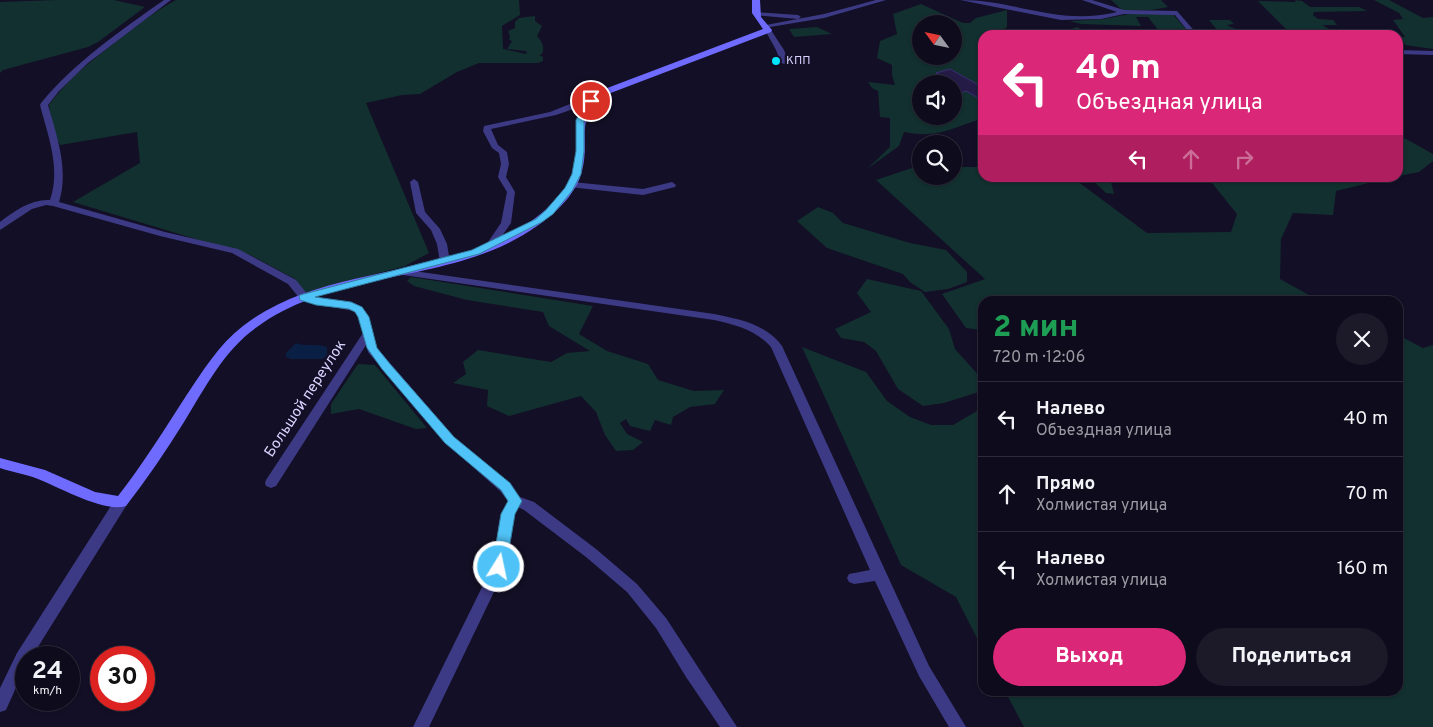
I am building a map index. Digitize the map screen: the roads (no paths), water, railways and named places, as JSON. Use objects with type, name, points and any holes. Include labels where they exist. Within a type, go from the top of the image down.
[{"type":"street","points":[[54,202],[57,195],[58,157],[44,105],[74,71],[168,0]]},
{"type":"street","points":[[756,0],[755,14],[780,50],[784,63]]},
{"type":"street","points":[[491,245],[506,223],[511,192],[502,177],[503,152],[495,146],[487,128],[519,119],[540,117],[583,103],[766,28],[812,19],[883,0]]},
{"type":"street","points":[[963,0],[1064,20],[1089,20],[1124,12]]},
{"type":"street","points":[[1085,0],[1124,12],[1177,13],[1191,30]]},
{"type":"street","points":[[755,14],[812,19]]},
{"type":"street","points":[[1403,52],[1433,53]]},
{"type":"street","points":[[0,706],[22,658],[121,502],[143,476],[194,393],[228,346],[264,316],[284,305],[304,297],[445,262],[491,245],[539,220],[550,212],[572,185],[577,174],[580,151],[580,120],[587,106],[598,96]]},
{"type":"street","points":[[414,182],[422,213],[435,229],[442,244],[445,262]]},
{"type":"street","points":[[572,185],[643,192],[672,185]]},
{"type":"street","points":[[0,227],[27,207],[54,202],[163,234],[235,251],[292,282],[304,297],[358,309],[364,317],[372,348],[450,440],[505,487],[515,501],[529,506],[591,553],[632,588],[661,623],[691,672],[729,727]]},
{"type":"street","points":[[400,272],[714,317],[738,322],[760,330],[770,337],[776,346],[924,671],[958,727]]},
{"type":"street","name":"Большой переулок","points":[[271,483],[368,333]]},
{"type":"street","points":[[0,463],[40,474],[93,497],[121,502]]},
{"type":"street","points":[[421,727],[499,567],[508,514],[515,501]]},
{"type":"street","points":[[854,578],[879,574]]},
{"type":"water","points":[[296,343],[327,347],[327,357],[322,359],[291,359],[286,357],[286,353]]},
{"type":"place","name":"КПП","points":[[776,61]]}]
